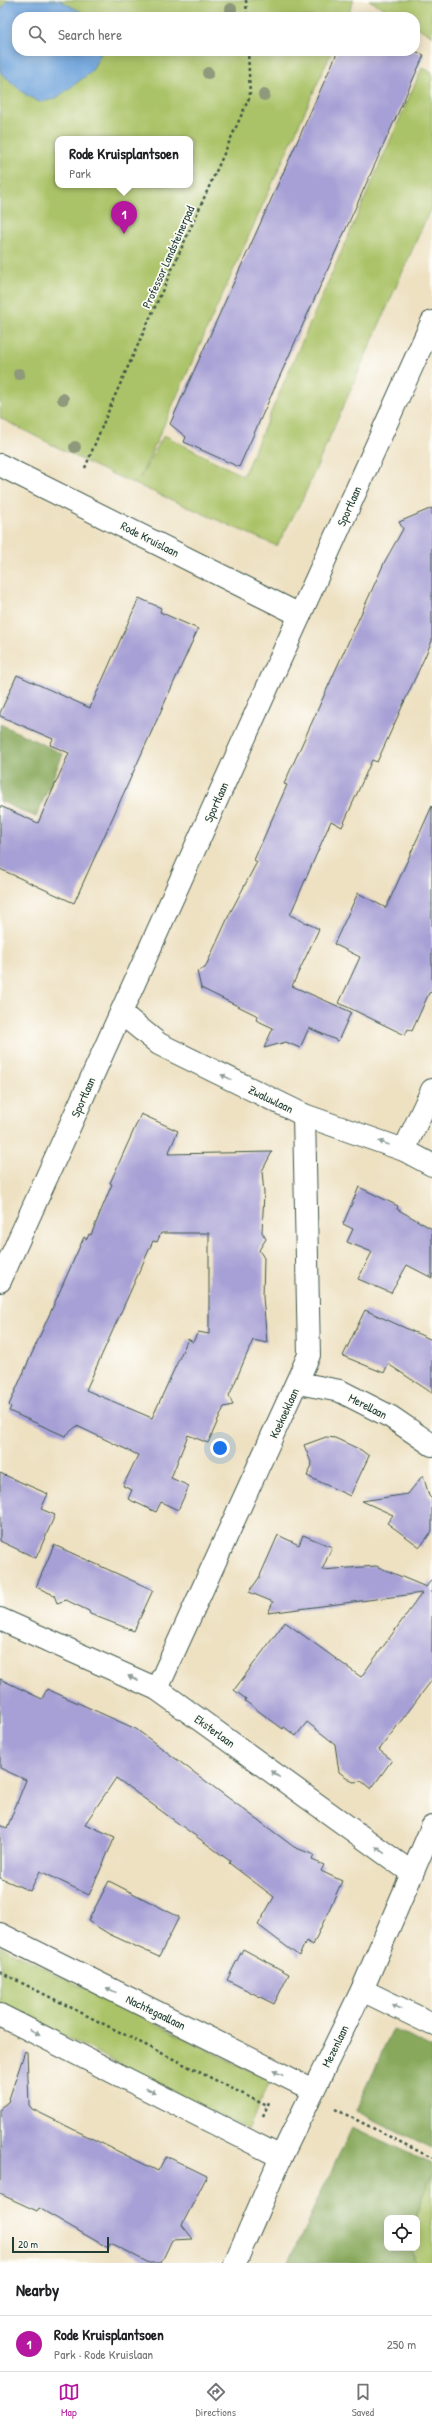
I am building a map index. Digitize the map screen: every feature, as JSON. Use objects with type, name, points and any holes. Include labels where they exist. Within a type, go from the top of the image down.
[{"type":"street","name":"Sportlaan","points":[[0,1281],[432,322]]},
{"type":"street","name":"Rode Kruislaan","points":[[0,465],[300,615]]},
{"type":"street","name":"Zwaluwlaan","points":[[121,1013],[159,1044],[304,1115],[404,1150],[432,1165]]},
{"type":"street","points":[[404,1150],[432,1090]]},
{"type":"street","name":"Koekoeklaan","points":[[157,1689],[298,1383],[309,1355],[304,1115]]},
{"type":"street","name":"Merellaan","points":[[298,1383],[340,1391],[391,1417],[432,1444]]},
{"type":"street","name":"Eksterlaan","points":[[0,1619],[157,1689],[412,1873]]},
{"type":"street","name":"Mezenlaan","points":[[235,2263],[281,2157],[362,1990],[432,1827]]},
{"type":"street","name":"Nachtegaallaan","points":[[0,1934],[284,2076],[312,2093]]},
{"type":"street","points":[[362,1990],[432,2024]]},
{"type":"street","points":[[0,2015],[281,2157]]},
{"type":"path","points":[[246,0],[247,12]]},
{"type":"path","name":"Professor Landsteinerpad","points":[[85,468],[250,96],[248,56]]},
{"type":"path","points":[[0,1972],[267,2106]]},
{"type":"path","points":[[252,2142],[267,2106],[284,2076]]},
{"type":"path","points":[[312,2093],[432,2158]]},
{"type":"green space","points":[[0,0],[354,0],[349,12],[12,12],[12,56],[330,56],[140,478],[164,435],[243,476],[422,68],[432,72],[432,205],[303,498],[277,546],[94,466],[0,418]]},
{"type":"green space","points":[[369,0],[432,0],[432,36],[420,29],[420,12],[390,12]]},
{"type":"green space","points":[[0,724],[63,754],[36,817],[0,801]]},
{"type":"green space","points":[[0,1946],[270,2081],[248,2130],[0,2003]]},
{"type":"green space","points":[[393,2028],[432,2048],[432,2148],[356,2111]]},
{"type":"green space","points":[[352,2127],[432,2164],[432,2172],[417,2215],[384,2215],[384,2251],[412,2251],[413,2259],[417,2263],[288,2263]]},
{"type":"green space","points":[[432,2172],[432,2263],[417,2263],[413,2259],[412,2251],[420,2251],[420,2215],[417,2215]]},
{"type":"water","points":[[8,0],[59,0],[82,12],[12,12],[12,56],[99,56],[91,72],[55,99],[39,102],[25,94],[0,72],[0,11]]},
{"type":"building","points":[[420,53],[424,55],[239,467],[184,442],[186,437],[170,424],[336,56],[420,56]]},
{"type":"building","points":[[432,508],[432,641],[377,762],[372,760],[342,827],[331,821],[290,915],[319,929],[292,986],[351,1012],[338,1041],[309,1028],[300,1048],[286,1042],[264,1048],[273,1028],[256,1020],[258,1016],[201,988],[197,971],[205,968],[230,913],[257,862],[254,860],[287,785],[284,784],[385,561],[403,529],[399,522]]},
{"type":"building","points":[[139,598],[161,608],[160,612],[198,629],[74,903],[0,869],[0,806],[38,823],[69,753],[50,745],[53,739],[0,716],[0,713],[17,675],[90,708]]},
{"type":"building","points":[[432,806],[432,992],[429,993],[412,1031],[408,1029],[405,1035],[339,1003],[360,957],[334,944],[358,893],[386,908]]},
{"type":"building","points":[[141,1114],[178,1131],[168,1154],[272,1152],[262,1171],[264,1193],[262,1232],[266,1239],[259,1250],[264,1258],[263,1297],[267,1343],[253,1340],[229,1396],[233,1405],[224,1407],[208,1443],[188,1435],[171,1478],[189,1486],[178,1510],[161,1502],[156,1512],[128,1499],[132,1490],[123,1486],[138,1455],[77,1426],[65,1436],[9,1411],[11,1407],[9,1405],[84,1237],[87,1239],[89,1234],[91,1235],[112,1184],[110,1183]],"holes":[[[161,1233],[209,1233],[209,1334],[198,1332],[193,1342],[188,1339],[152,1418],[86,1390],[153,1241],[157,1242]]]},
{"type":"building","points":[[359,1187],[398,1206],[397,1209],[432,1229],[432,1278],[407,1265],[391,1293],[358,1279],[372,1252],[347,1242],[353,1229],[343,1224]]},
{"type":"building","points":[[365,1310],[432,1340],[432,1393],[388,1364],[384,1373],[343,1356]]},
{"type":"building","points":[[326,1437],[335,1438],[361,1450],[369,1456],[350,1496],[307,1476],[312,1465],[304,1445]]},
{"type":"building","points":[[0,1473],[48,1494],[41,1509],[55,1515],[36,1558],[0,1541]]},
{"type":"building","points":[[423,1475],[429,1496],[432,1499],[432,1531],[420,1547],[387,1523],[393,1515],[362,1501],[408,1494]]},
{"type":"building","points":[[278,1535],[299,1545],[303,1535],[332,1547],[322,1570],[376,1566],[426,1587],[432,1579],[432,1680],[379,1750],[392,1760],[371,1789],[361,1781],[353,1782],[339,1772],[335,1744],[307,1722],[296,1736],[284,1727],[283,1729],[245,1701],[246,1699],[234,1690],[285,1622],[361,1677],[422,1593],[268,1613],[273,1602],[249,1592],[259,1578]]},
{"type":"building","points":[[54,1545],[153,1590],[134,1631],[90,1614],[89,1611],[66,1600],[57,1603],[54,1595],[36,1587]]},
{"type":"building","points":[[0,1679],[42,1699],[47,1689],[136,1729],[294,1847],[314,1855],[312,1860],[324,1865],[321,1871],[342,1881],[313,1945],[306,1941],[299,1956],[258,1925],[274,1897],[229,1863],[230,1861],[116,1778],[85,1824],[115,1837],[89,1895],[40,1871],[30,1891],[0,1878],[0,1825],[7,1828],[26,1780],[0,1768]]},
{"type":"building","points":[[109,1881],[179,1917],[159,1957],[109,1934],[88,1921]]},
{"type":"building","points":[[243,1949],[289,1974],[274,2004],[227,1980]]},
{"type":"building","points":[[25,2051],[27,2052],[29,2105],[32,2109],[158,2171],[166,2156],[207,2176],[182,2225],[193,2239],[172,2240],[161,2263],[149,2263],[110,2243],[108,2248],[39,2208],[37,2211],[0,2194],[0,2108],[8,2102]]},
{"type":"place","name":"Rode Kruisplantsoen","points":[[124,234]]}]
